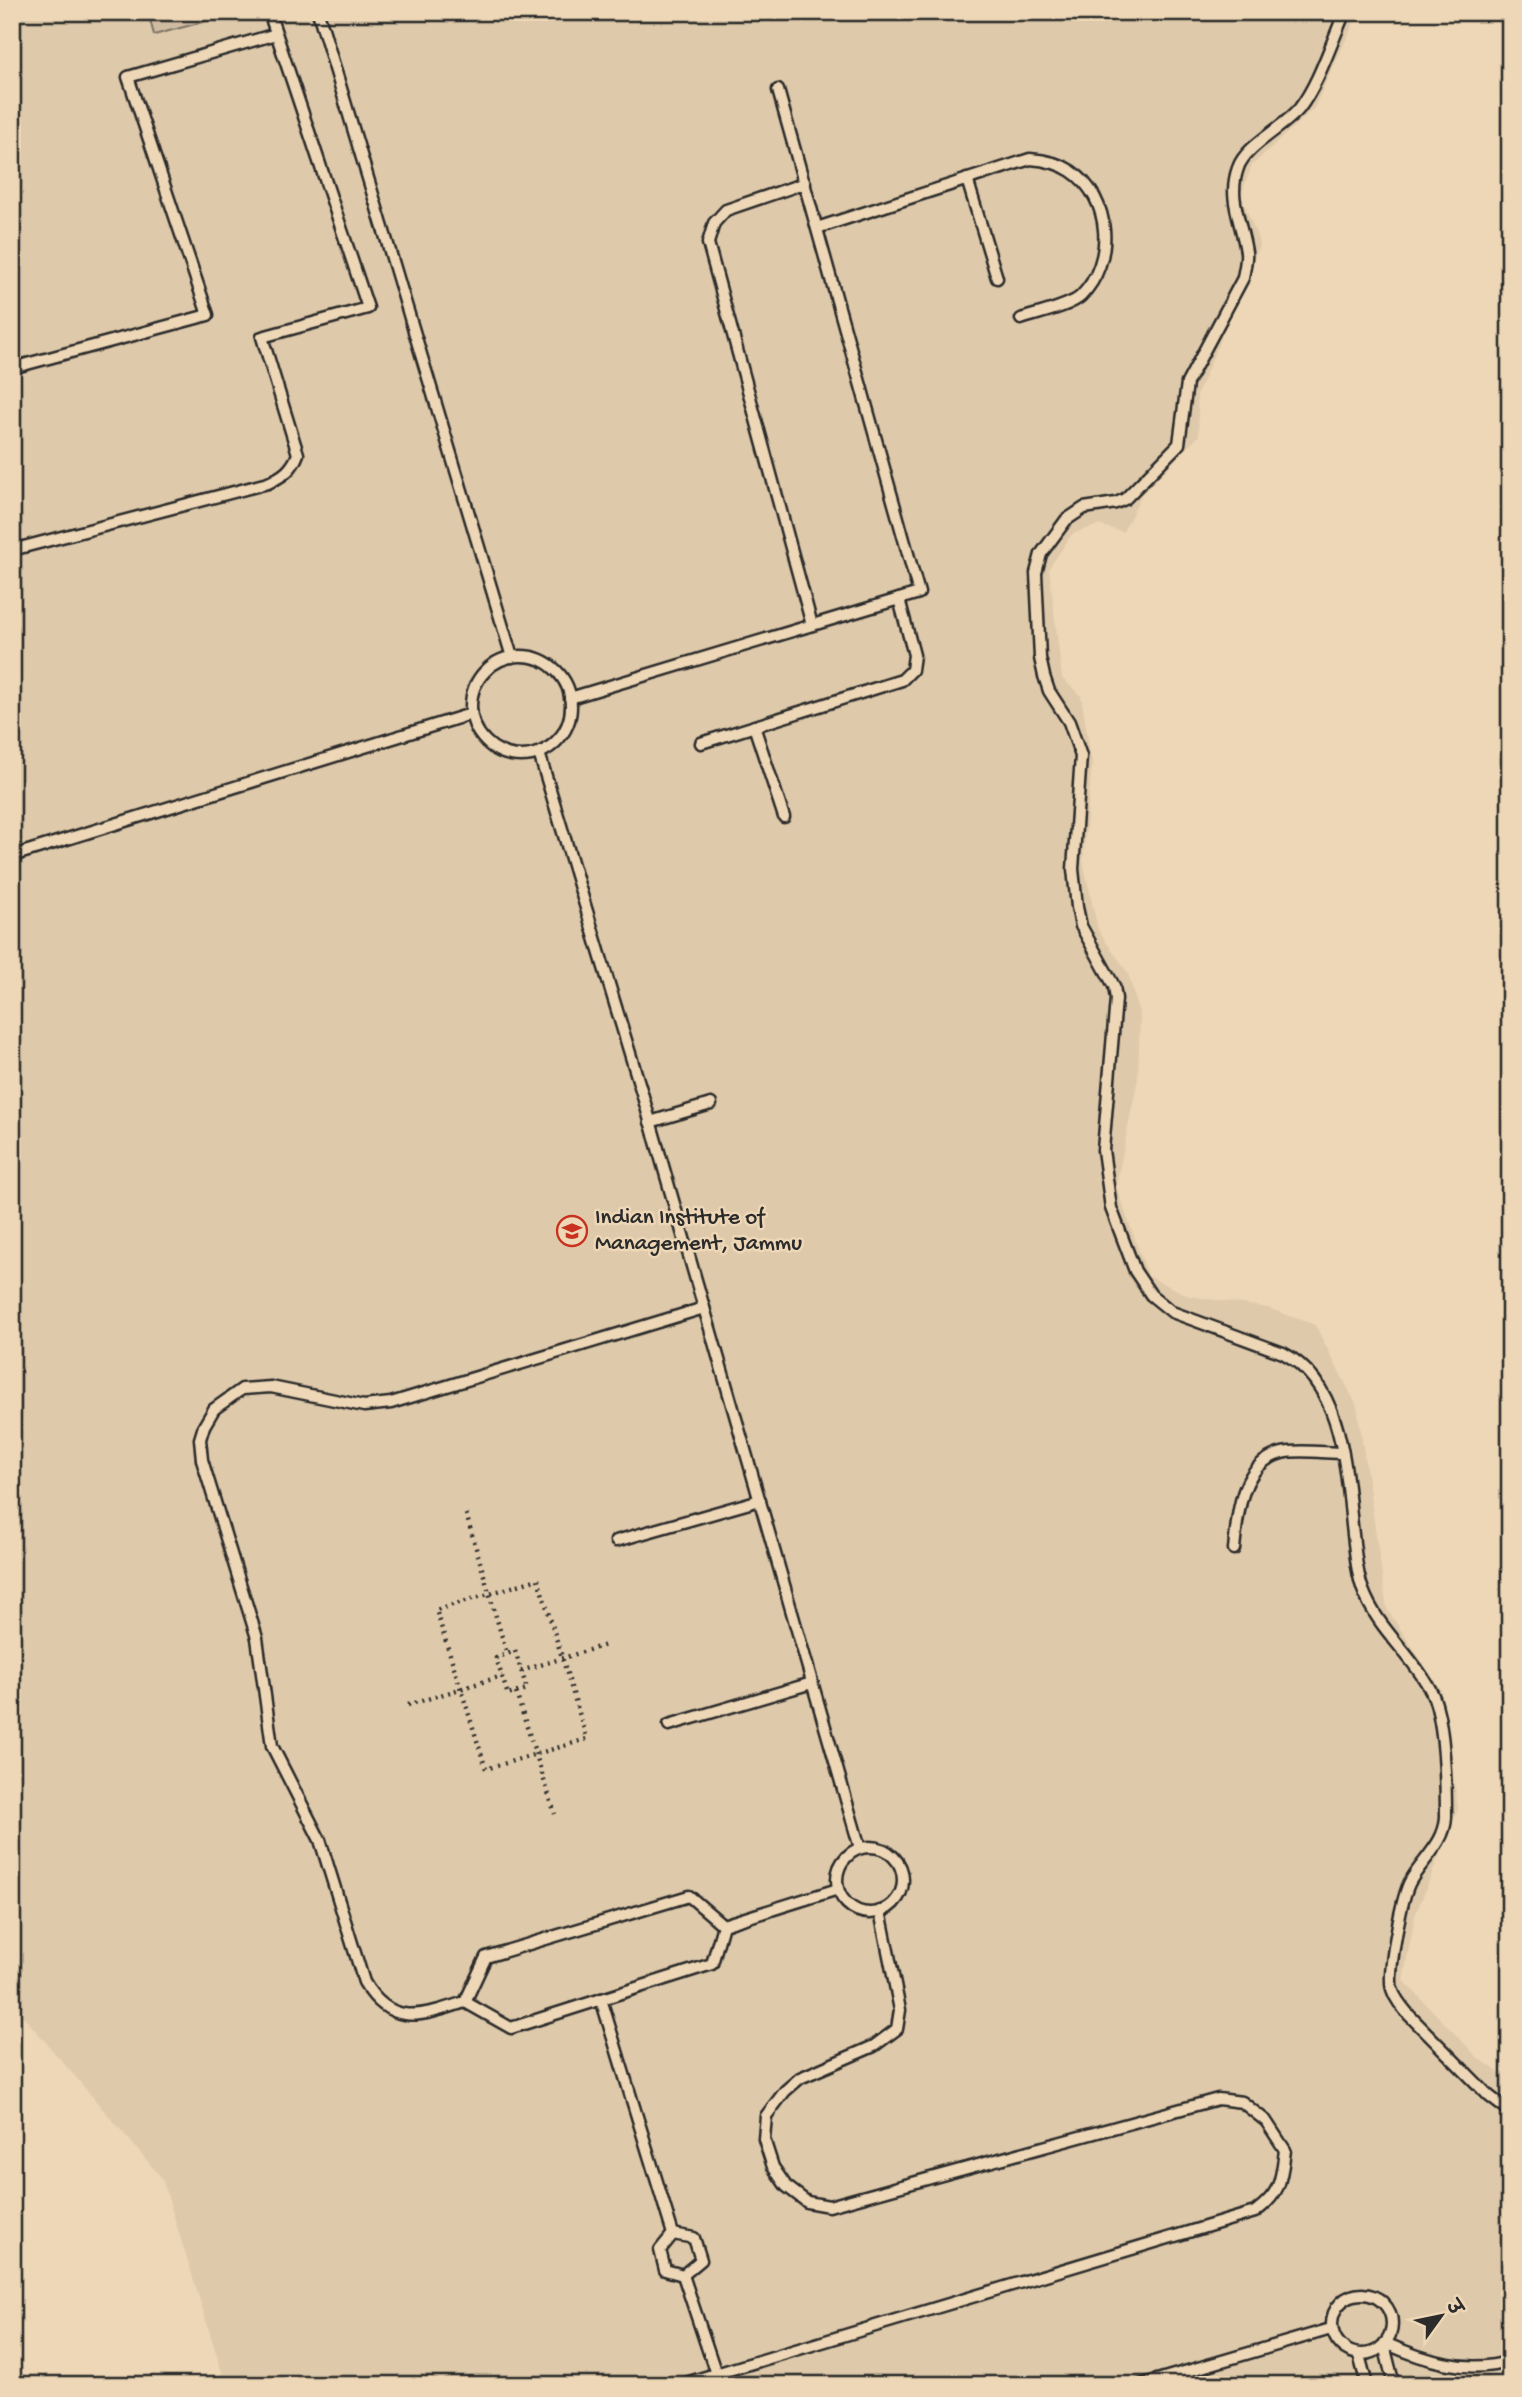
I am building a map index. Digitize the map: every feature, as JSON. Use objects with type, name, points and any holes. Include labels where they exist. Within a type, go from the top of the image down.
[{"type":"lane","points":[[12,550],[268,483],[285,474],[295,462],[298,454],[262,337],[368,308],[269,12]]},
{"type":"lane","points":[[318,12],[512,657]]},
{"type":"lane","points":[[1345,12],[1308,95],[1299,108],[1288,122],[1248,153],[1239,164],[1234,182],[1234,207],[1246,252],[1246,263],[1242,278],[1186,383],[1179,444],[1125,499],[1084,508],[1066,520],[1041,554],[1036,573],[1042,667],[1049,691],[1069,722],[1081,756],[1073,869],[1077,906],[1081,926],[1114,986],[1116,999],[1103,1150],[1111,1208],[1135,1271],[1151,1295],[1172,1312],[1298,1361],[1312,1376],[1325,1397],[1340,1438],[1362,1588],[1380,1623],[1432,1692],[1439,1719],[1445,1773],[1444,1833],[1409,1882],[1390,1970],[1391,1988],[1398,2003],[1409,2015],[1489,2096],[1510,2112]]},
{"type":"lane","points":[[12,368],[208,315],[128,77],[276,34]]},
{"type":"lane","points":[[570,698],[919,593],[778,90]]},
{"type":"lane","points":[[817,228],[1030,159],[1047,160],[1071,171],[1090,189],[1102,216],[1105,242],[1101,262],[1091,284],[1079,299],[1021,319]]},
{"type":"lane","points":[[967,179],[997,278]]},
{"type":"lane","points":[[804,183],[726,210],[714,223],[708,243],[812,625]]},
{"type":"lane","points":[[701,743],[902,680],[912,670],[914,655],[898,599]]},
{"type":"lane","points":[[512,657],[538,659],[550,666],[559,674],[570,698],[568,724],[562,735],[553,745],[539,753],[516,756],[492,747],[482,738],[471,714],[474,688],[480,677],[500,660],[512,657]]},
{"type":"lane","points":[[12,856],[471,714]]},
{"type":"lane","points":[[754,726],[784,817]]},
{"type":"lane","points":[[539,753],[650,1122],[860,1848]]},
{"type":"lane","points":[[650,1122],[711,1104]]},
{"type":"lane","points":[[704,1308],[391,1403],[364,1406],[271,1387],[242,1389],[214,1409],[200,1439],[202,1460],[257,1638],[272,1746],[320,1840],[364,1982],[372,1995],[387,2009],[403,2016],[433,2012],[465,2002],[510,2028],[712,1964],[723,1925]]},
{"type":"lane","points":[[1234,1549],[1239,1502],[1250,1476],[1266,1460],[1283,1452],[1342,1453]]},
{"type":"lane","points":[[615,1542],[760,1500]]},
{"type":"lane","points":[[669,1725],[812,1683]]},
{"type":"lane","points":[[860,1848],[885,1850],[895,1858],[901,1870],[903,1883],[899,1895],[891,1905],[880,1911],[867,1913],[855,1909],[844,1901],[838,1889],[840,1864],[849,1854],[860,1848]]},
{"type":"lane","points":[[723,1925],[838,1889]]},
{"type":"lane","points":[[465,2002],[486,1957],[689,1896],[723,1925]]},
{"type":"lane","points":[[679,2385],[1255,2212],[1273,2200],[1281,2179],[1285,2150],[1266,2121],[1242,2102],[1218,2099],[828,2206],[807,2202],[786,2186],[773,2167],[764,2139],[766,2116],[785,2091],[800,2078],[874,2046],[897,2029],[900,2010],[880,1911]]},
{"type":"lane","points":[[601,1999],[673,2234]]},
{"type":"lane","points":[[673,2234],[694,2238],[701,2260],[683,2275]]},
{"type":"lane","points":[[673,2234],[660,2250],[665,2270],[683,2275]]},
{"type":"lane","points":[[683,2275],[716,2374]]},
{"type":"lane","points":[[1364,2293],[1377,2298],[1387,2307],[1392,2320],[1391,2333],[1385,2344],[1373,2353],[1359,2355],[1346,2351],[1336,2341],[1331,2329],[1332,2315],[1339,2303],[1350,2295],[1364,2293]]},
{"type":"lane","points":[[1140,2385],[1331,2329]]},
{"type":"lane","points":[[1385,2344],[1416,2357],[1464,2366],[1510,2361]]},
{"type":"lane","points":[[1385,2344],[1394,2385]]},
{"type":"lane","points":[[1359,2355],[1367,2385]]},
{"type":"path","points":[[466,1514],[507,1654]]},
{"type":"path","points":[[538,1579],[562,1658],[587,1739],[486,1769],[436,1610],[538,1579]]},
{"type":"path","points":[[522,1671],[605,1644]]},
{"type":"path","points":[[515,1651],[522,1671],[527,1689],[508,1695],[496,1658],[515,1651]]},
{"type":"path","points":[[408,1705],[502,1676]]},
{"type":"path","points":[[516,1693],[555,1814]]},
{"type":"shaded area","name":"Indian Institute of Management, Jammu","points":[[12,12],[1359,12],[1314,108],[1252,165],[1241,195],[1260,244],[1197,395],[1199,436],[1142,494],[1123,532],[1098,525],[1072,534],[1049,568],[1062,678],[1081,696],[1092,764],[1083,861],[1098,930],[1128,973],[1140,1016],[1138,1078],[1116,1186],[1148,1276],[1189,1296],[1268,1308],[1315,1325],[1357,1406],[1387,1609],[1441,1690],[1458,1808],[1415,1916],[1403,1980],[1475,2055],[1510,2081],[1510,2365],[1480,2385],[226,2385],[162,2178],[12,2003]]},
{"type":"shaded area","points":[[148,12],[240,12],[154,35]]},
{"type":"place","name":"Indian Institute of Management, Jammu","points":[[572,1231]]}]
